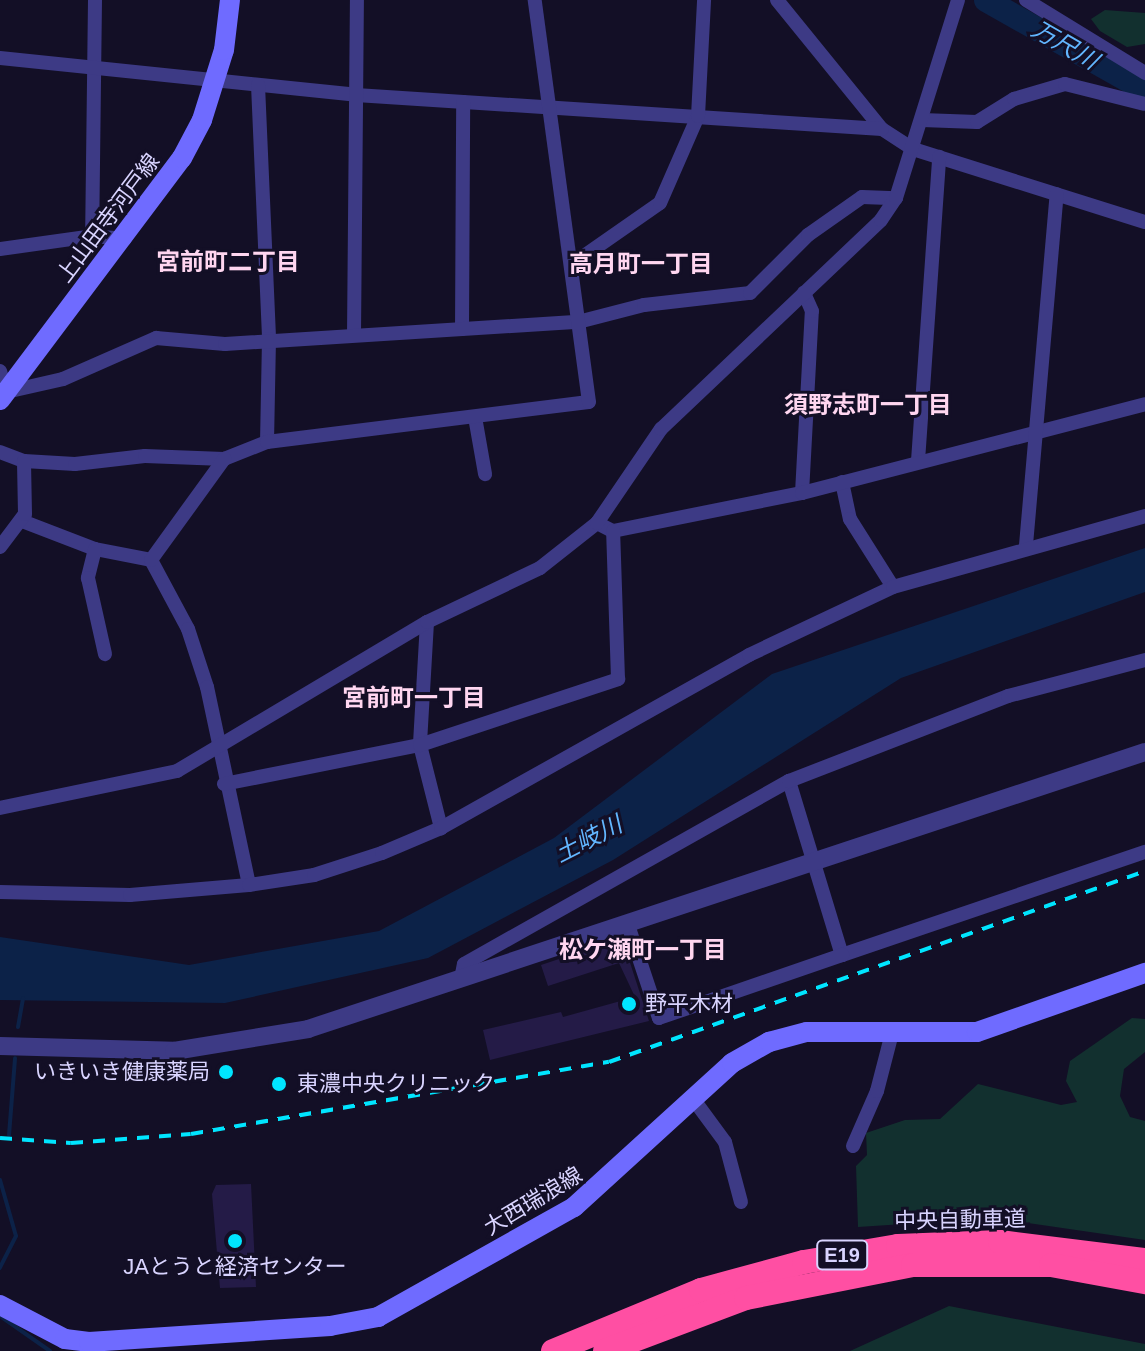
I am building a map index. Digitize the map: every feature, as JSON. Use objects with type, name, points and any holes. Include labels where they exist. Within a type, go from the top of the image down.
[{"type":"highway","name":"中央自動車道","points":[[553,1351],[701,1290],[860,1252],[1000,1242],[1145,1260]]},
{"type":"highway","name":"中央自動車道","points":[[605,1351],[746,1298],[913,1265],[1051,1265],[1145,1282]]},
{"type":"main road","name":"上山田寺河戸線","points":[[3,396],[125,239],[182,158],[215,80],[230,0]]},
{"type":"main road","name":"大西瑞浪線","points":[[0,1305],[65,1339],[114,1346],[378,1317],[574,1207],[732,1063],[769,1042],[807,1032],[945,1035],[1009,1025],[1145,973]]},
{"type":"street","points":[[92,236],[95,0]]},
{"type":"street","points":[[354,335],[357,0]]},
{"type":"street","points":[[0,452],[24,461],[224,459],[267,442],[589,402],[535,0]]},
{"type":"street","points":[[571,265],[660,203],[698,116],[704,0]]},
{"type":"street","points":[[777,0],[882,129],[913,149],[1145,222]]},
{"type":"street","points":[[1026,0],[1145,73]]},
{"type":"street","points":[[0,808],[107,790],[177,771],[219,750],[427,622],[540,568],[597,523],[661,429],[804,293],[896,198],[922,120],[955,1]]},
{"type":"street","points":[[0,58],[356,95],[882,129]]},
{"type":"street","points":[[922,120],[977,122],[1014,99],[1065,84],[1145,104]]},
{"type":"street","points":[[258,85],[269,339],[267,442]]},
{"type":"street","points":[[462,329],[463,102]]},
{"type":"street","points":[[918,461],[939,157]]},
{"type":"street","points":[[1026,545],[1057,194]]},
{"type":"street","points":[[0,371],[3,396],[63,379],[156,338],[225,344],[578,322],[644,305],[750,293],[808,235],[862,197],[896,198]]},
{"type":"street","points":[[0,249],[92,236],[125,239]]},
{"type":"street","points":[[802,493],[812,311],[804,293]]},
{"type":"street","points":[[597,523],[613,531],[802,493],[1037,428],[1145,404]]},
{"type":"street","points":[[475,417],[485,474]]},
{"type":"street","points":[[151,560],[224,459]]},
{"type":"street","points":[[0,547],[22,521],[24,461]]},
{"type":"street","points":[[842,482],[850,519],[893,587]]},
{"type":"street","points":[[0,892],[130,895],[249,885],[314,875],[441,828],[749,655],[893,587],[1026,545],[1145,516]]},
{"type":"street","points":[[22,521],[95,549],[151,560]]},
{"type":"street","points":[[224,784],[420,745],[618,679],[613,531]]},
{"type":"street","points":[[95,549],[88,578],[105,654]]},
{"type":"street","points":[[151,560],[188,629],[249,885]]},
{"type":"street","points":[[427,622],[420,745],[441,828]]},
{"type":"street","points":[[461,979],[464,964],[789,781],[1008,696],[1145,660]]},
{"type":"street","points":[[0,1046],[124,1053],[228,1046],[308,1029],[1145,752]]},
{"type":"street","points":[[789,781],[842,955]]},
{"type":"street","points":[[628,925],[659,1018],[1145,852]]},
{"type":"street","points":[[853,1146],[892,1033]]},
{"type":"street","points":[[694,1100],[725,1142],[741,1202]]},
{"type":"green space","points":[[1105,10],[1145,13],[1145,44],[1127,47],[1100,31],[1091,19]]},
{"type":"green space","points":[[1132,1018],[1145,1019],[1145,1052],[1124,1069],[1120,1096],[1130,1117],[1145,1121],[1145,1240],[994,1218],[858,1227],[856,1166],[867,1155],[866,1133],[905,1120],[940,1119],[978,1084],[1061,1105],[1077,1102],[1066,1081],[1070,1061]]},
{"type":"green space","points":[[949,1306],[1145,1344],[1145,1351],[850,1351]]},
{"type":"water","name":"土岐川","points":[[1145,548],[1145,592],[901,678],[613,860],[428,958],[225,1003],[0,1000],[0,937],[189,965],[379,931],[554,838],[772,674]]},
{"type":"building","name":"野平木材","points":[[622,938],[649,1021],[490,1060],[483,1030],[561,1012],[563,1017],[635,997],[619,963],[548,986],[541,965]]},
{"type":"building","name":"JAとうと経済センター","points":[[251,1184],[256,1287],[220,1288],[212,1194],[216,1185]]},
{"type":"waterway","name":"万尺川","points":[[986,0],[1145,90]]},
{"type":"waterway","points":[[18,1027],[23,998]]},
{"type":"waterway","points":[[9,1135],[15,1058]]},
{"type":"waterway","points":[[0,1180],[16,1236],[0,1268]]},
{"type":"waterway","points":[[0,1316],[50,1351]]},
{"type":"railway","points":[[0,1138],[71,1143],[191,1134],[609,1062],[1145,871]]},
{"type":"place","name":"野平木材","points":[[629,1004]]},
{"type":"place","name":"いきいき健康薬局","points":[[226,1072]]},
{"type":"place","name":"東濃中央クリニック","points":[[279,1084]]},
{"type":"place","name":"JAとうと経済センター","points":[[235,1241]]},
{"type":"district","name":"宮前町二丁目","points":[[228,262]]},
{"type":"district","name":"高月町一丁目","points":[[641,264]]},
{"type":"district","name":"須野志町一丁目","points":[[868,405]]},
{"type":"district","name":"宮前町一丁目","points":[[414,698]]},
{"type":"district","name":"松ケ瀬町一丁目","points":[[643,950]]}]
